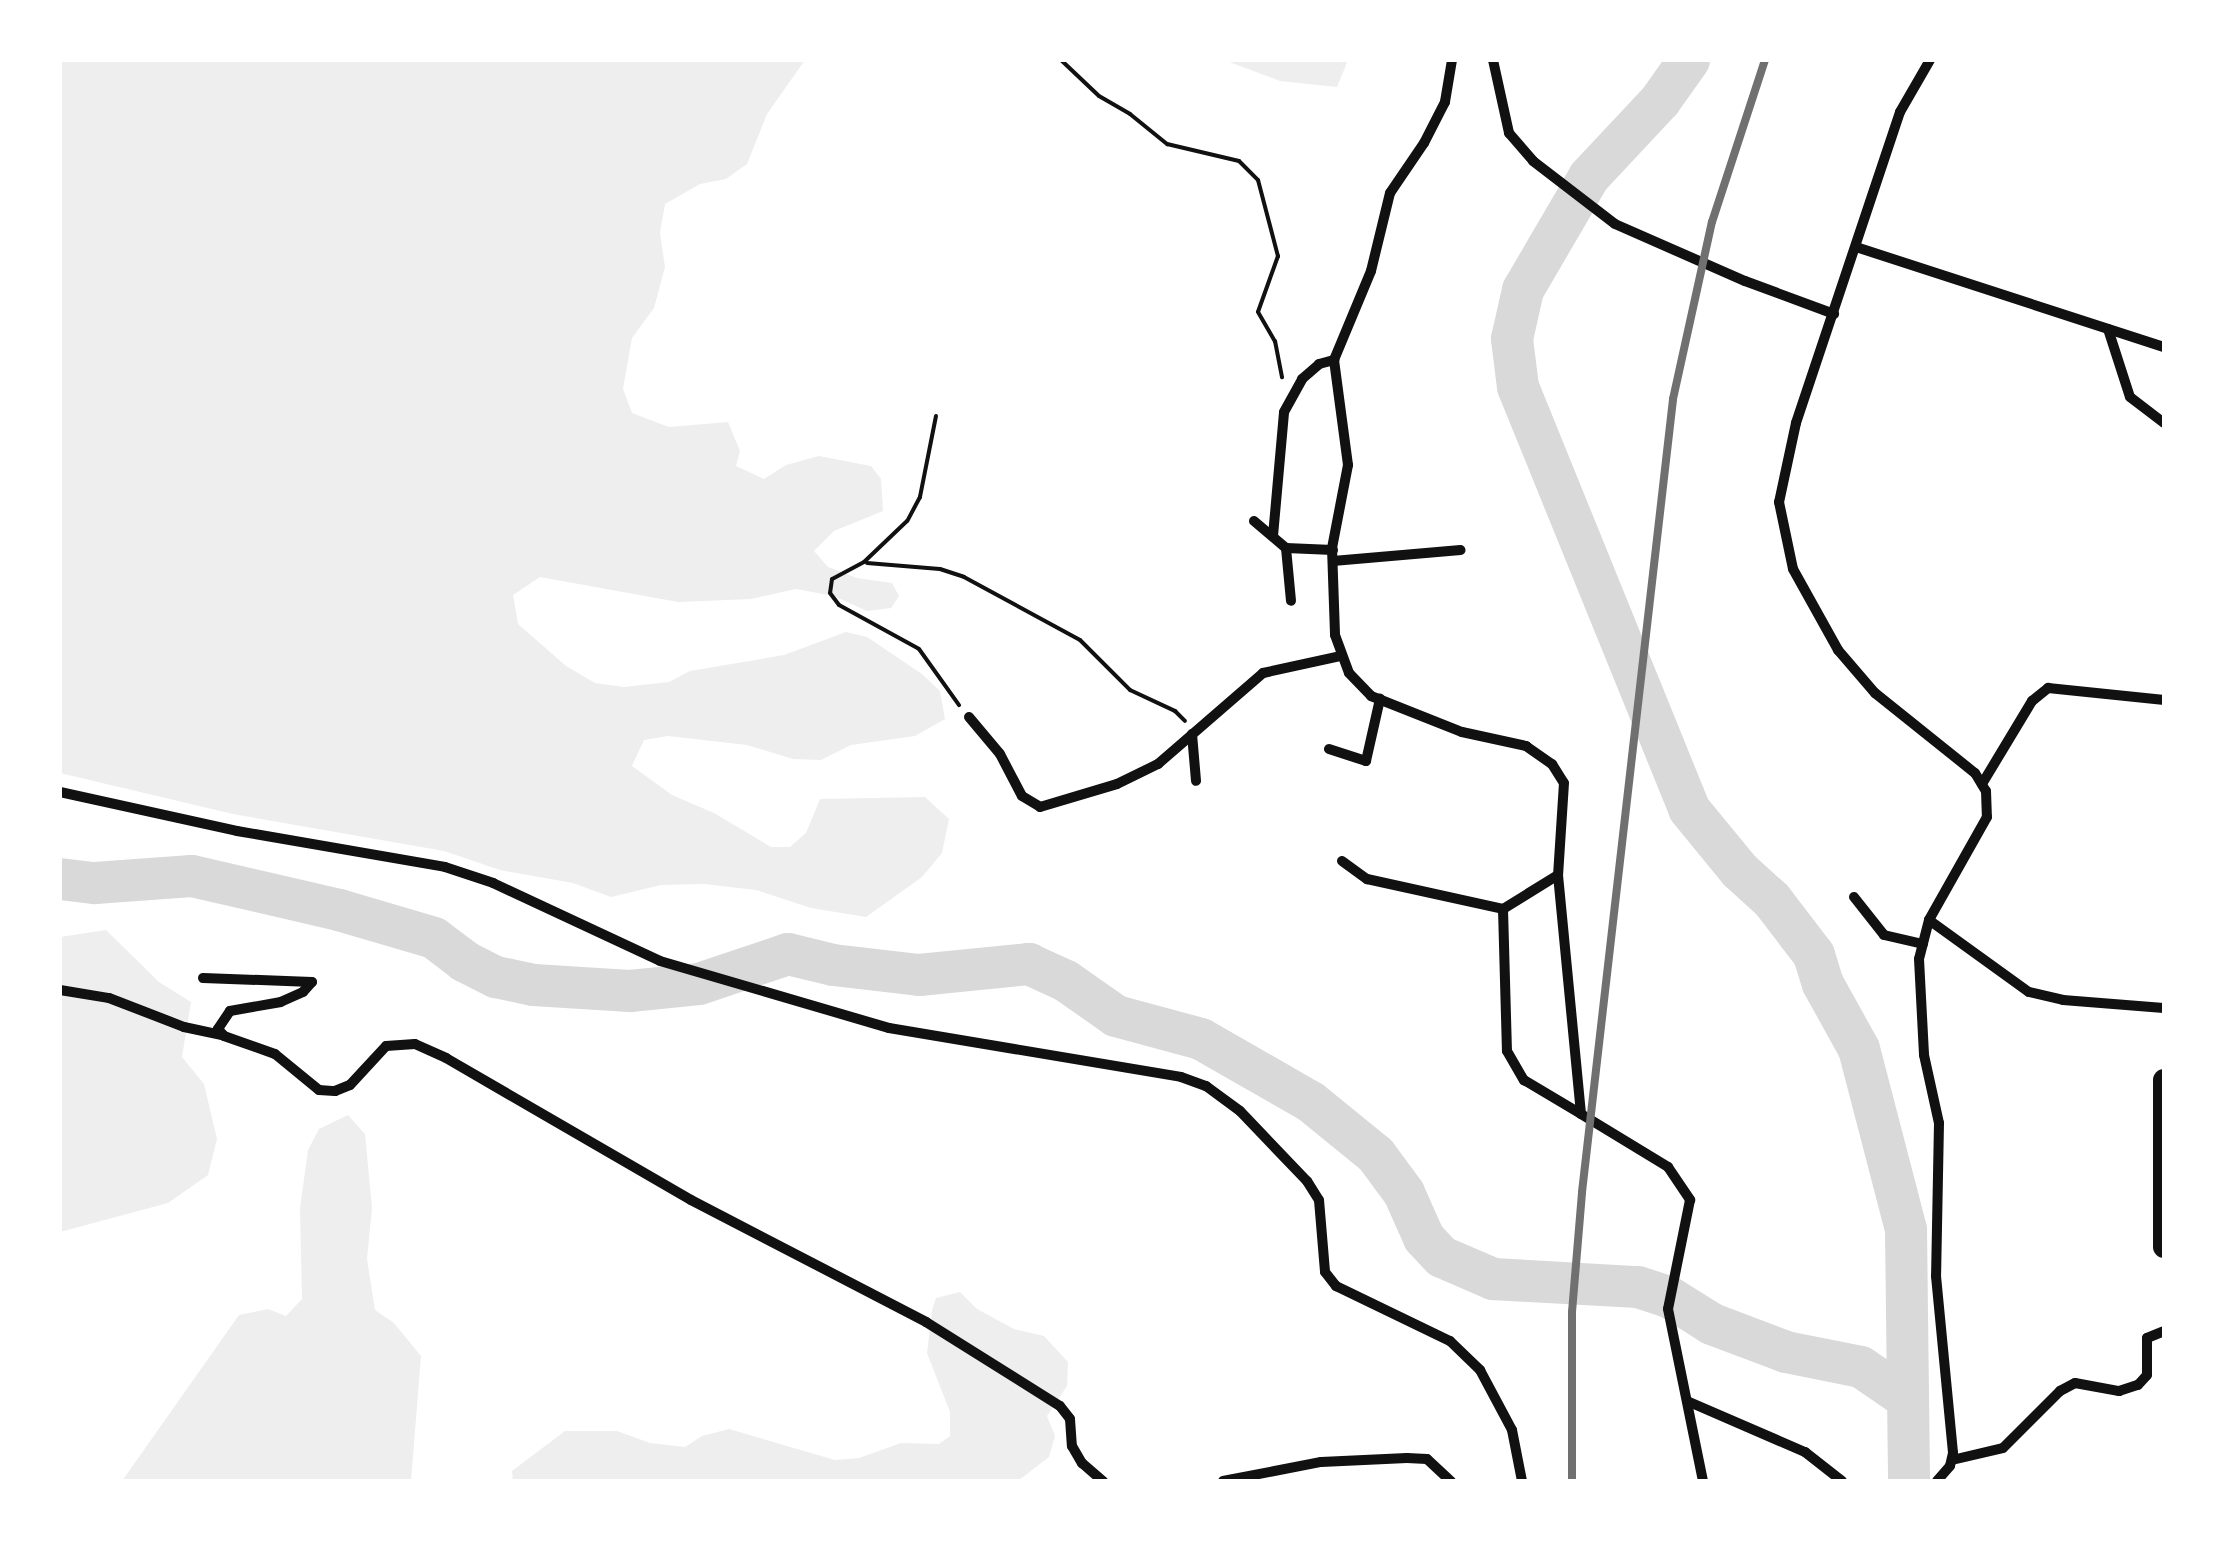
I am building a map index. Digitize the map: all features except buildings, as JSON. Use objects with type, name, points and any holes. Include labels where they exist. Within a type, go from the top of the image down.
[{"type":"highway","points":[[2164,1080],[2164,1247]]},
{"type":"street","points":[[1452,60],[1445,102],[1424,143],[1390,192],[1370,270],[1334,360],[1348,465],[1333,556],[1336,635],[1341,656],[1360,688],[1462,732],[1526,746],[1552,764],[1564,783],[1558,874],[1580,1114]]},
{"type":"street","points":[[1493,60],[1509,133],[1548,172],[1593,207],[1634,233],[1834,314]]},
{"type":"street","points":[[1930,60],[1900,112],[1796,424],[1779,502],[1793,569],[1838,650],[1875,694],[1976,773],[1982,784],[1986,817],[1929,920],[1923,944],[1919,1014],[1939,1123],[1936,1276],[1952,1460]]},
{"type":"street","points":[[1856,247],[2164,347]]},
{"type":"street","points":[[2108,329],[2130,397],[2164,423]]},
{"type":"street","points":[[1272,536],[1284,412],[1290,395],[1319,364],[1334,360]]},
{"type":"street","points":[[1254,521],[1286,548],[1333,556],[1461,550]]},
{"type":"street","points":[[1286,548],[1291,601]]},
{"type":"street","points":[[968,717],[1000,754],[1022,796],[1040,807],[1138,776],[1263,673],[1341,656]]},
{"type":"street","points":[[1982,784],[2040,692],[2048,688],[2164,700]]},
{"type":"street","points":[[1329,749],[1366,761],[1380,699]]},
{"type":"street","points":[[1192,734],[1196,782]]},
{"type":"street","points":[[60,792],[236,831],[445,867],[493,883],[660,961],[889,1028],[1181,1078],[1206,1086],[1240,1110],[1306,1180],[1319,1200],[1325,1272],[1336,1286],[1450,1340],[1480,1370],[1512,1430],[1522,1481]]},
{"type":"street","points":[[1342,860],[1367,879],[1503,909],[1558,874]]},
{"type":"street","points":[[1854,897],[1884,935],[1923,944]]},
{"type":"street","points":[[1503,909],[1507,1050],[1514,1068],[1524,1080],[1668,1168],[1690,1200],[1668,1309],[1703,1481]]},
{"type":"street","points":[[1929,920],[2029,992],[2063,1000],[2164,1008]]},
{"type":"street","points":[[204,978],[312,982],[303,992],[281,1002],[230,1010],[218,1028],[224,1036]]},
{"type":"street","points":[[60,990],[110,998],[184,1027],[255,1044],[318,1090],[336,1092],[350,1085],[386,1046],[416,1044],[446,1058],[691,1200],[926,1322],[1060,1406],[1070,1419],[1072,1446],[1082,1463],[1103,1481]]},
{"type":"street","points":[[1936,1481],[1952,1460],[2002,1448],[2060,1391],[2075,1383],[2120,1391],[2138,1385],[2146,1375],[2147,1338],[2164,1331]]},
{"type":"street","points":[[1687,1401],[1804,1452],[1842,1481]]},
{"type":"street","points":[[1223,1481],[1321,1462],[1427,1458],[1450,1481]]},
{"type":"path","points":[[1061,60],[1098,96],[1130,114],[1168,144],[1239,161],[1258,180],[1278,256],[1257,303],[1258,312],[1274,340],[1290,395]]},
{"type":"path","points":[[936,416],[920,497],[907,521],[864,562],[832,579],[830,593],[839,605],[919,649],[968,717]]},
{"type":"path","points":[[864,562],[940,569],[964,577],[1080,640],[1130,690],[1175,711],[1192,734]]},
{"type":"shaded area","points":[[60,60],[805,60],[767,114],[747,164],[726,179],[700,184],[665,204],[660,233],[665,267],[654,308],[632,338],[623,389],[632,413],[669,427],[728,422],[740,451],[736,466],[764,479],[786,465],[819,456],[871,466],[881,479],[883,511],[834,531],[814,551],[828,567],[857,578],[892,583],[899,596],[891,608],[867,611],[834,596],[796,589],[751,599],[678,602],[540,577],[513,595],[518,624],[566,666],[595,683],[624,687],[669,682],[690,671],[784,655],[846,632],[867,637],[922,674],[940,691],[945,719],[915,736],[851,745],[821,760],[793,759],[747,745],[668,736],[644,740],[632,766],[672,795],[714,813],[771,847],[790,847],[806,833],[820,799],[925,797],[949,819],[942,853],[922,877],[866,917],[811,908],[756,890],[704,884],[661,885],[611,897],[573,883],[500,870],[444,851],[233,814],[60,773]]},
{"type":"shaded area","points":[[1224,60],[1348,60],[1337,87],[1280,81]]},
{"type":"shaded area","points":[[106,930],[159,982],[191,1002],[182,1057],[204,1084],[217,1139],[208,1175],[168,1203],[60,1232],[60,937]]},
{"type":"shaded area","points":[[348,1115],[365,1134],[372,1208],[367,1259],[375,1310],[394,1323],[421,1356],[411,1481],[122,1481],[239,1315],[268,1309],[286,1316],[302,1299],[300,1208],[308,1150],[319,1129]]},
{"type":"shaded area","points":[[960,1292],[977,1309],[1014,1329],[1044,1336],[1068,1362],[1067,1386],[1047,1416],[1055,1436],[1049,1457],[1019,1480],[513,1481],[512,1471],[565,1431],[617,1431],[650,1443],[685,1447],[702,1436],[729,1429],[835,1460],[859,1458],[901,1443],[939,1444],[950,1436],[950,1412],[927,1353],[932,1310],[936,1298]]},
{"type":"waterway","points":[[1689,60],[1660,101],[1589,177],[1523,290],[1512,339],[1518,387],[1689,809],[1740,871],[1772,900],[1814,955],[1823,984],[1859,1049],[1906,1230],[1909,1481]]},
{"type":"waterway","points":[[60,879],[95,883],[192,876],[339,910],[434,938],[464,961],[496,977],[534,985],[630,991],[699,984],[788,954],[833,965],[919,975],[1029,964],[1066,981],[1116,1016],[1201,1039],[1311,1102],[1376,1155],[1404,1193],[1424,1238],[1442,1257],[1493,1279],[1638,1287],[1669,1297],[1712,1324],[1786,1352],[1861,1367],[1905,1397]]},
{"type":"railway","points":[[1572,1481],[1572,1312],[1582,1192],[1673,399],[1712,222],[1765,60]]}]
